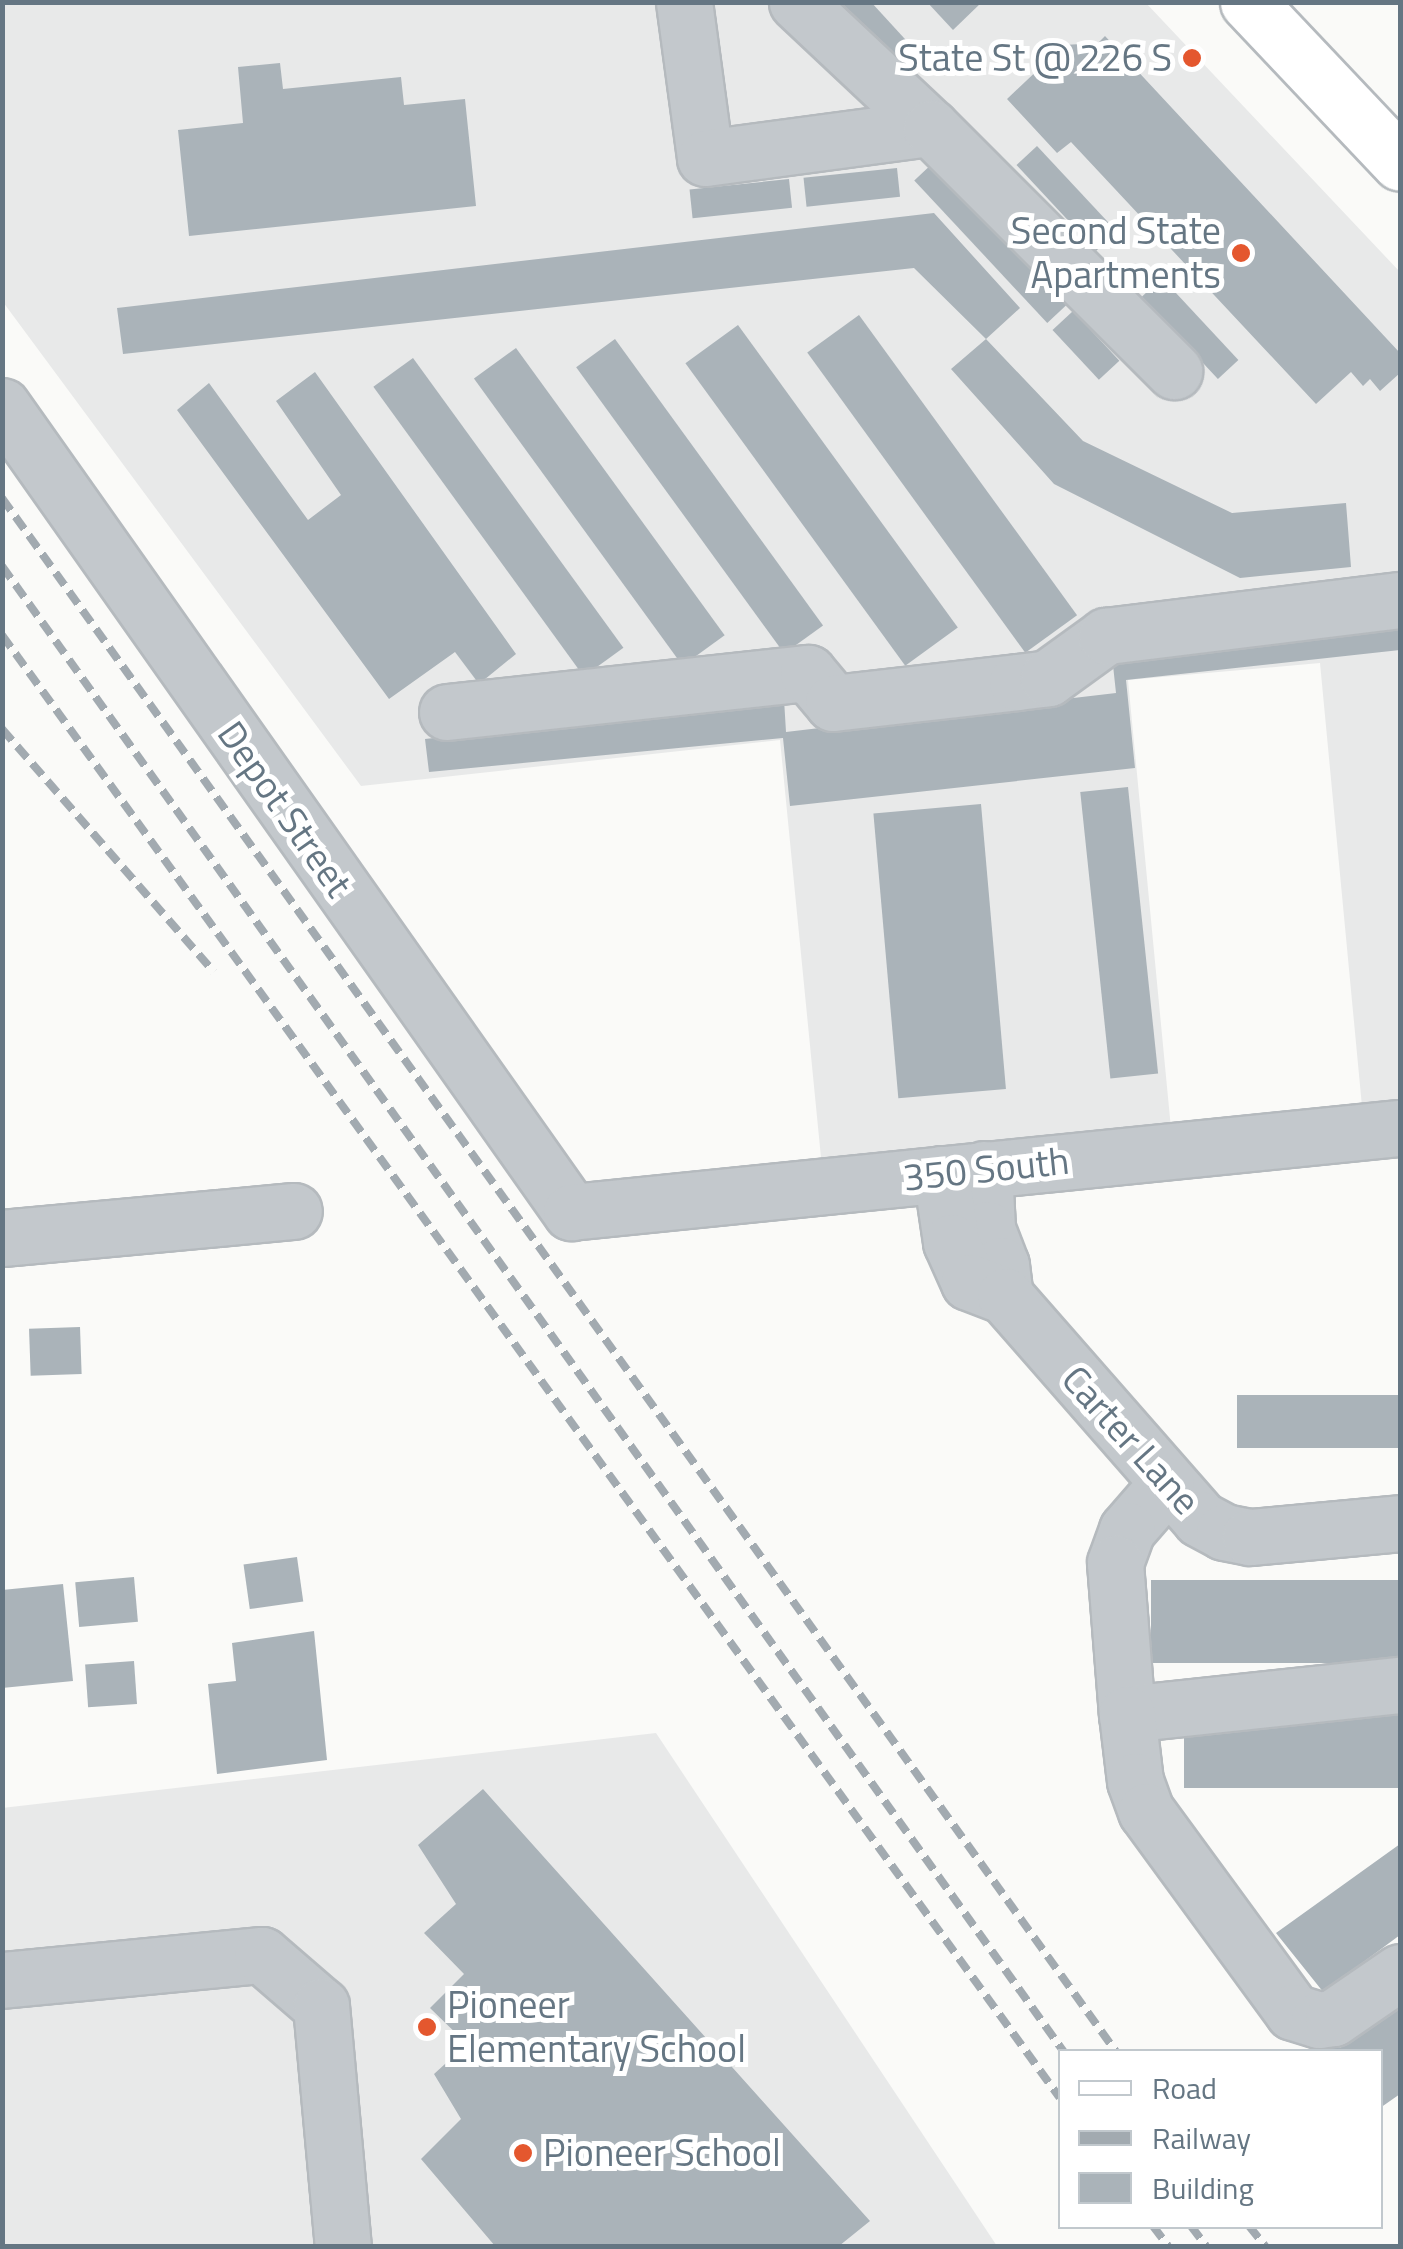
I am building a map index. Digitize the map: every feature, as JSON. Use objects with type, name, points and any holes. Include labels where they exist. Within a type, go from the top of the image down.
[{"type":"main road","points":[[1248,2],[1400,163]]},
{"type":"street","points":[[684,2],[705,158],[931,128]]},
{"type":"street","points":[[797,2],[931,128],[1174,371]]},
{"type":"street","name":"Depot Street","points":[[2,406],[571,1212]]},
{"type":"street","points":[[448,712],[808,673],[834,703],[1048,678],[1106,636],[1400,600]]},
{"type":"street","name":"350 South","points":[[571,1212],[1400,1128]]},
{"type":"street","name":"Carter Lane","points":[[963,1172],[950,1242],[969,1282],[1005,1296],[1166,1485],[1200,1519],[1236,1536],[1400,1523]]},
{"type":"street","points":[[2,1238],[294,1210]]},
{"type":"street","points":[[1166,1485],[1127,1530],[1115,1563],[1135,1781],[1146,1811],[1293,2012],[1318,2020],[1333,2018],[1400,1972]]},
{"type":"street","points":[[1127,1714],[1400,1685]]},
{"type":"street","points":[[2,1980],[262,1955],[321,2006],[343,2246]]},
{"type":"shaded area","points":[[2,3],[1146,3],[1400,272],[1400,1113],[1363,1117],[1320,663],[1128,680],[1172,1139],[823,1178],[780,740],[361,786],[3,302]]},
{"type":"shaded area","name":"Pioneer Elementary School","points":[[656,1733],[997,2246],[3,2246],[2,1808]]},
{"type":"building","points":[[833,2],[871,2],[926,62],[905,81]]},
{"type":"building","points":[[927,2],[982,2],[953,30]]},
{"type":"building","name":"Second State Apartments","points":[[1105,36],[1400,353],[1400,373],[1380,391],[1370,379],[1363,386],[1351,372],[1316,404],[1071,142],[1057,153],[1007,99],[1064,45],[1098,43]]},
{"type":"building","points":[[280,63],[283,89],[401,77],[404,105],[465,99],[476,206],[189,236],[178,130],[243,123],[238,67]]},
{"type":"building","points":[[1037,146],[1117,232],[1096,251],[1017,165]]},
{"type":"building","points":[[934,162],[1067,305],[1047,323],[914,180]]},
{"type":"building","points":[[897,168],[900,197],[807,207],[804,178]]},
{"type":"building","points":[[789,179],[792,208],[693,218],[690,189]]},
{"type":"building","points":[[934,213],[1020,308],[986,339],[914,268],[123,354],[117,308]]},
{"type":"building","points":[[1162,278],[1238,360],[1218,379],[1142,297]]},
{"type":"building","points":[[1073,311],[1119,361],[1099,380],[1053,330]]},
{"type":"building","points":[[859,315],[1077,615],[1025,653],[807,353]]},
{"type":"building","points":[[738,325],[958,628],[905,666],[685,363]]},
{"type":"building","points":[[615,339],[823,625],[784,654],[576,367]]},
{"type":"building","points":[[986,339],[1083,441],[1232,513],[1346,503],[1351,567],[1240,578],[1054,484],[951,369]]},
{"type":"building","points":[[516,348],[725,635],[683,666],[474,379]]},
{"type":"building","points":[[413,358],[623,648],[584,676],[373,387]]},
{"type":"building","points":[[315,372],[516,654],[479,684],[455,652],[389,699],[177,410],[209,383],[308,520],[341,495],[276,401]]},
{"type":"building","points":[[1400,628],[1400,650],[1126,680],[1135,768],[790,806],[783,738],[429,772],[425,739],[784,699],[786,732],[1116,693],[1112,656]]},
{"type":"building","points":[[1128,787],[1158,1073],[1110,1078],[1080,792]]},
{"type":"building","points":[[981,804],[1006,1089],[898,1098],[873,813]]},
{"type":"building","points":[[80,1327],[82,1374],[31,1376],[29,1329]]},
{"type":"building","points":[[1237,1395],[1400,1395],[1400,1448],[1237,1448]]},
{"type":"building","points":[[297,1557],[303,1602],[250,1609],[244,1565]]},
{"type":"building","points":[[134,1577],[138,1622],[79,1627],[75,1582]]},
{"type":"building","points":[[1151,1580],[1400,1580],[1400,1663],[1151,1663]]},
{"type":"building","points":[[63,1584],[73,1681],[2,1688],[2,1590]]},
{"type":"building","points":[[314,1631],[327,1760],[217,1774],[208,1684],[236,1681],[232,1643]]},
{"type":"building","points":[[134,1661],[137,1704],[88,1707],[85,1664]]},
{"type":"building","points":[[1184,1705],[1400,1705],[1400,1788],[1184,1788]]},
{"type":"building","points":[[483,1789],[870,2221],[839,2246],[495,2246],[421,2159],[461,2119],[434,2074],[467,2044],[430,2008],[464,1974],[424,1933],[456,1904],[418,1845]]},
{"type":"building","points":[[1400,1844],[1400,1935],[1354,1969],[1359,1976],[1328,1998],[1276,1933]]},
{"type":"building","points":[[1400,2003],[1400,2094],[1383,2106],[1383,2049],[1326,2049],[1335,2042],[1340,2048]]},
{"type":"railway","points":[[2,498],[1114,2049]]},
{"type":"railway","points":[[2,566],[1062,2049]]},
{"type":"railway","points":[[2,635],[1058,2095]]},
{"type":"railway","points":[[2,729],[214,972]]},
{"type":"railway","points":[[1155,2229],[1168,2246]]},
{"type":"railway","points":[[1193,2229],[1206,2246]]},
{"type":"railway","points":[[1251,2229],[1265,2246]]},
{"type":"place","name":"State St @ 226 S","points":[[1192,58]]},
{"type":"place","name":"Second State Apartments","points":[[1241,253]]},
{"type":"place","name":"Pioneer Elementary School","points":[[427,2027]]},
{"type":"place","name":"Pioneer School","points":[[523,2153]]}]
